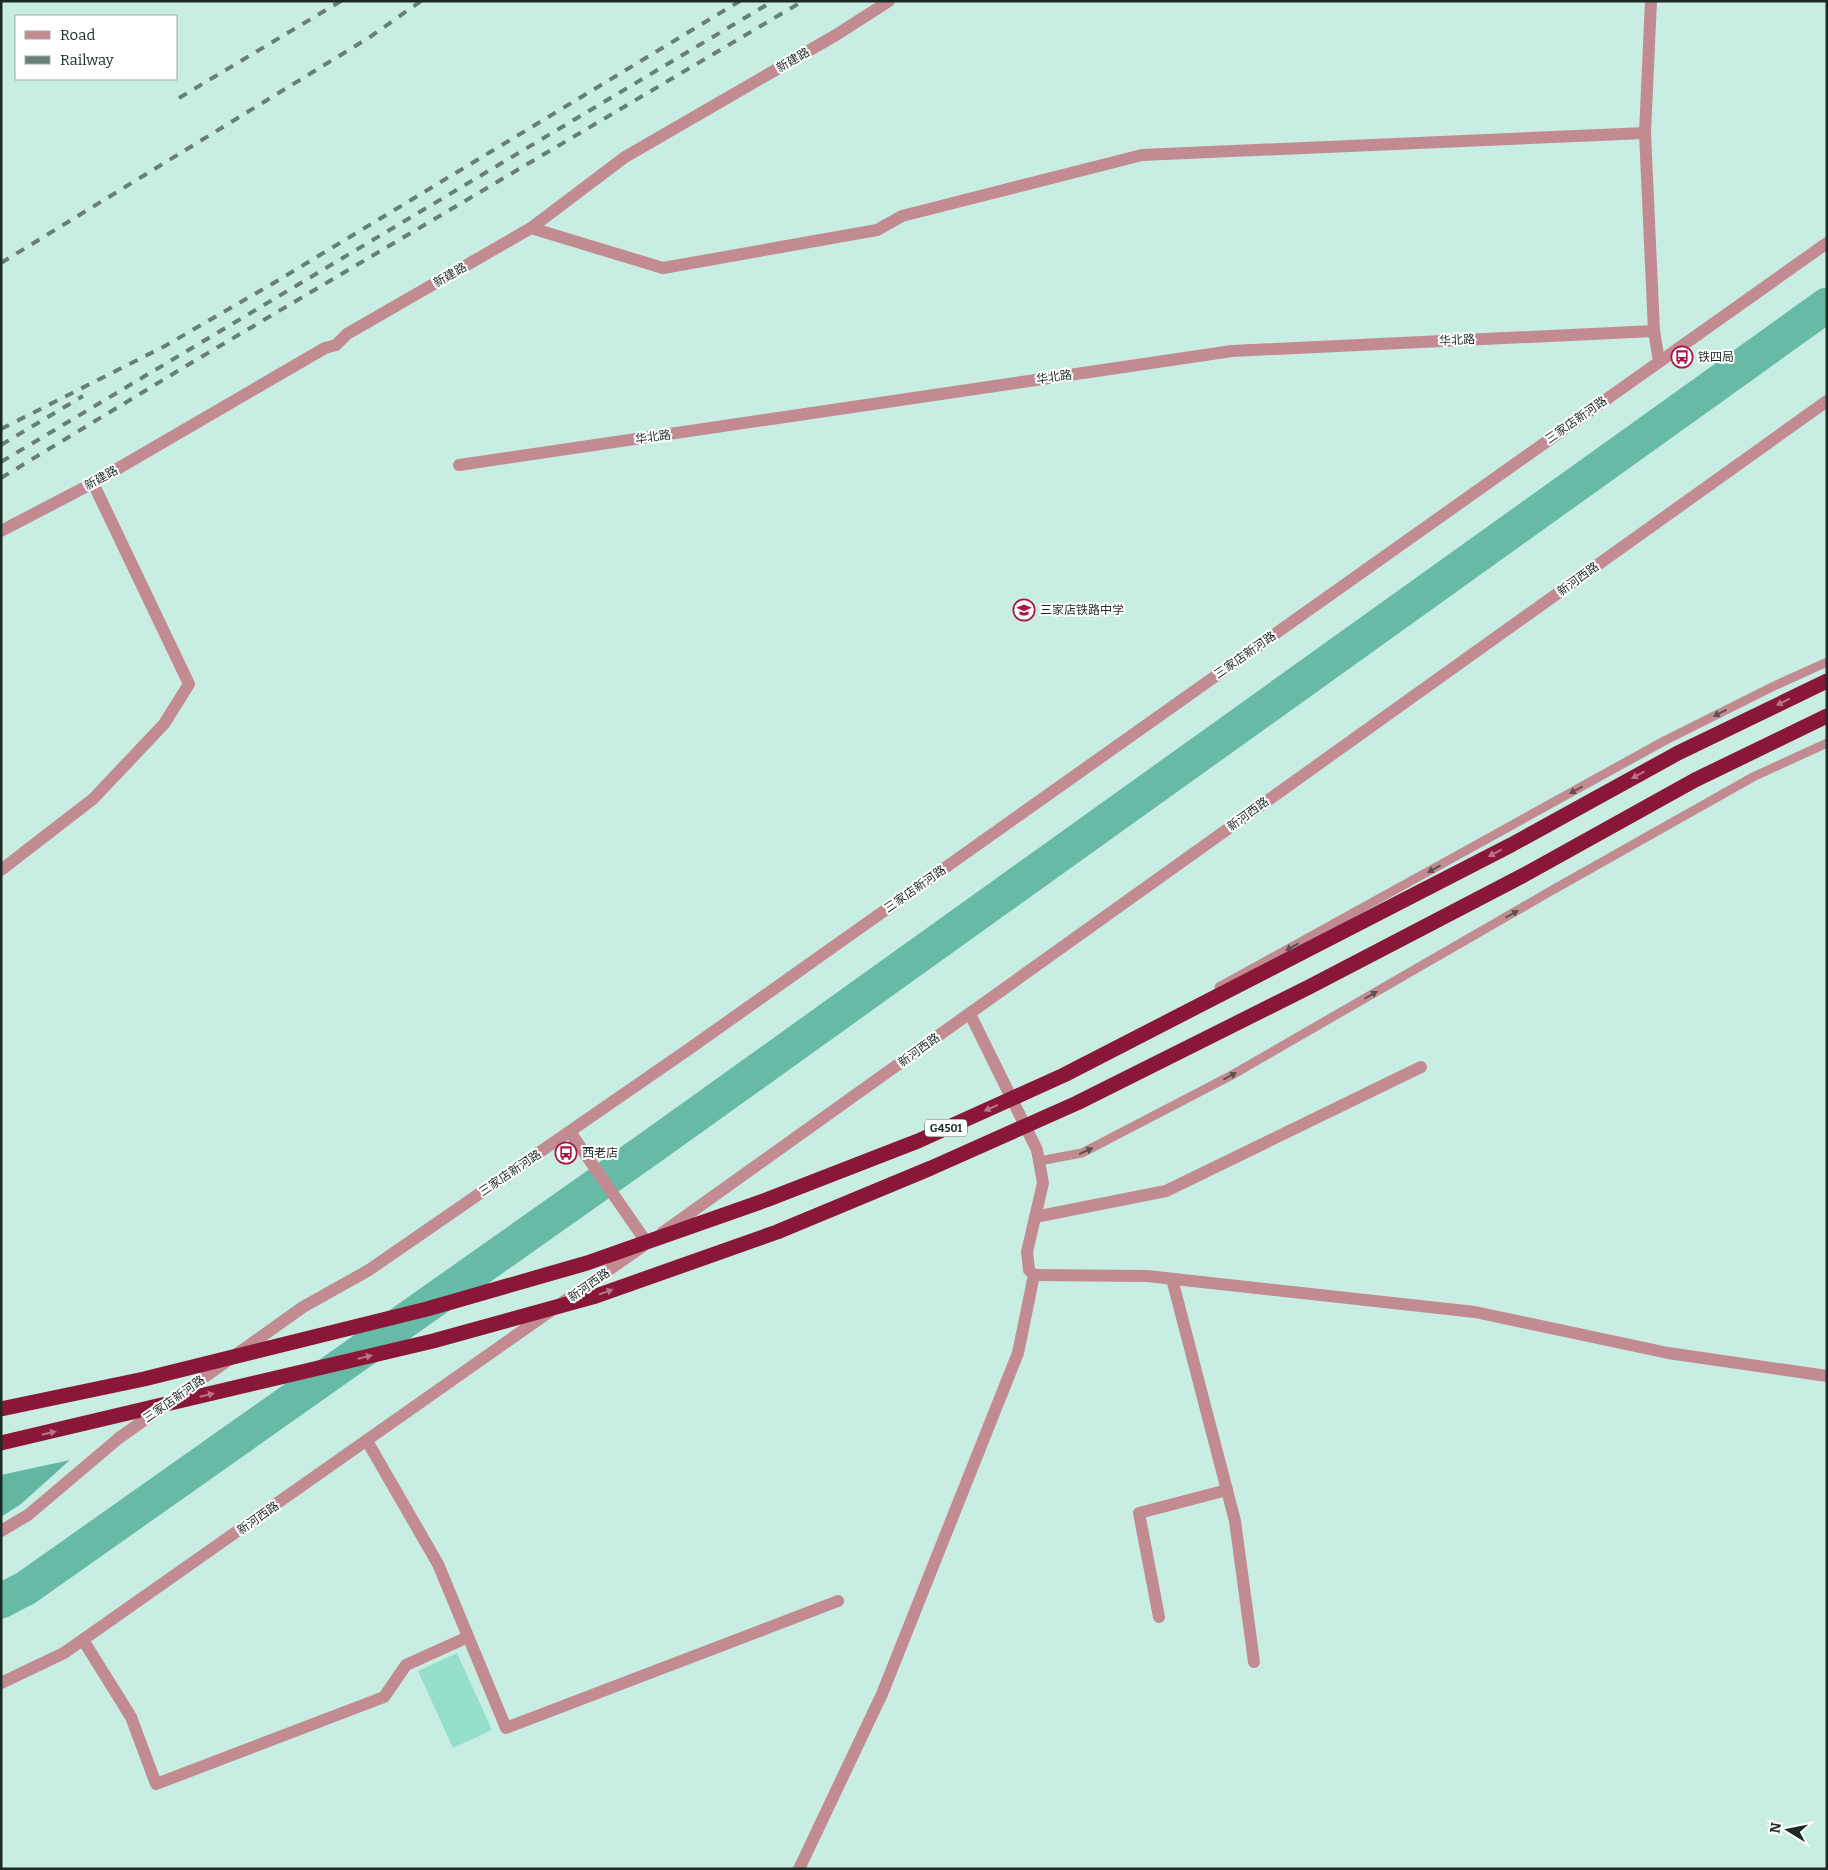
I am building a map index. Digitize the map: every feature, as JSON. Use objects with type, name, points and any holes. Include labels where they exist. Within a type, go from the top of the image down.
[{"type":"highway","name":"G4501","points":[[1,1409],[144,1379],[418,1311],[578,1266],[766,1200],[918,1141],[1064,1075],[1511,845],[1678,753],[1827,681]]},
{"type":"highway","name":"G4501","points":[[1,1443],[433,1341],[596,1296],[777,1232],[931,1168],[1077,1103],[1326,978],[1524,875],[1694,780],[1827,716]]},
{"type":"street","name":"新建路","points":[[1,531],[93,483],[325,348],[336,344],[347,334],[531,228],[625,157],[836,35],[889,1]]},
{"type":"street","points":[[1651,1],[1645,133],[1654,331],[1659,361]]},
{"type":"street","points":[[531,228],[663,268],[877,230],[902,216],[1142,155],[1645,133]]},
{"type":"street","name":"三家店新河路","points":[[1,1531],[28,1515],[119,1438],[303,1307],[369,1270],[570,1132],[1827,243]]},
{"type":"street","name":"华北路","points":[[459,466],[1232,351],[1654,331]]},
{"type":"street","name":"新河西路","points":[[1,1683],[64,1653],[83,1640],[647,1244],[1825,406]]},
{"type":"street","points":[[1,870],[93,799],[164,724],[190,684],[93,483]]},
{"type":"street","points":[[970,1014],[1037,1150],[1043,1183],[1027,1252],[1029,1270],[1034,1275],[1147,1276],[1475,1312],[1668,1353],[1827,1376]]},
{"type":"street","points":[[1035,1217],[1166,1191],[1421,1067]]},
{"type":"street","points":[[570,1132],[647,1244]]},
{"type":"street","points":[[799,1869],[882,1694],[1018,1353],[1034,1275]]},
{"type":"street","points":[[1172,1279],[1235,1521],[1254,1662]]},
{"type":"street","points":[[367,1441],[438,1564],[506,1728],[838,1601]]},
{"type":"street","points":[[1159,1617],[1139,1513],[1227,1490]]},
{"type":"street","points":[[83,1640],[131,1717],[156,1784],[384,1697],[406,1665],[468,1636]]},
{"type":"lane","points":[[1009,1093],[1159,1020],[1664,741],[1774,686],[1827,662]]},
{"type":"lane","points":[[1039,1161],[1082,1154],[1232,1075],[1753,777],[1827,743]]},
{"type":"green space","points":[[70,1460],[21,1504],[1,1517],[1,1475]]},
{"type":"green space","points":[[457,1653],[492,1730],[453,1748],[418,1671]]},
{"type":"waterway","points":[[1,1601],[26,1588],[654,1145],[1827,305]]},
{"type":"railway","points":[[179,98],[341,1]]},
{"type":"railway","points":[[1,263],[370,37],[421,1]]},
{"type":"railway","points":[[1,429],[165,346],[277,281],[740,1]]},
{"type":"railway","points":[[1,462],[773,1]]},
{"type":"railway","points":[[1,478],[186,366],[803,1]]},
{"type":"railway","points":[[1,445],[83,396]]},
{"type":"place","name":"铁四局","points":[[1682,357]]},
{"type":"place","name":"三家店铁路中学","points":[[1024,610]]},
{"type":"place","name":"西老店","points":[[566,1153]]}]
